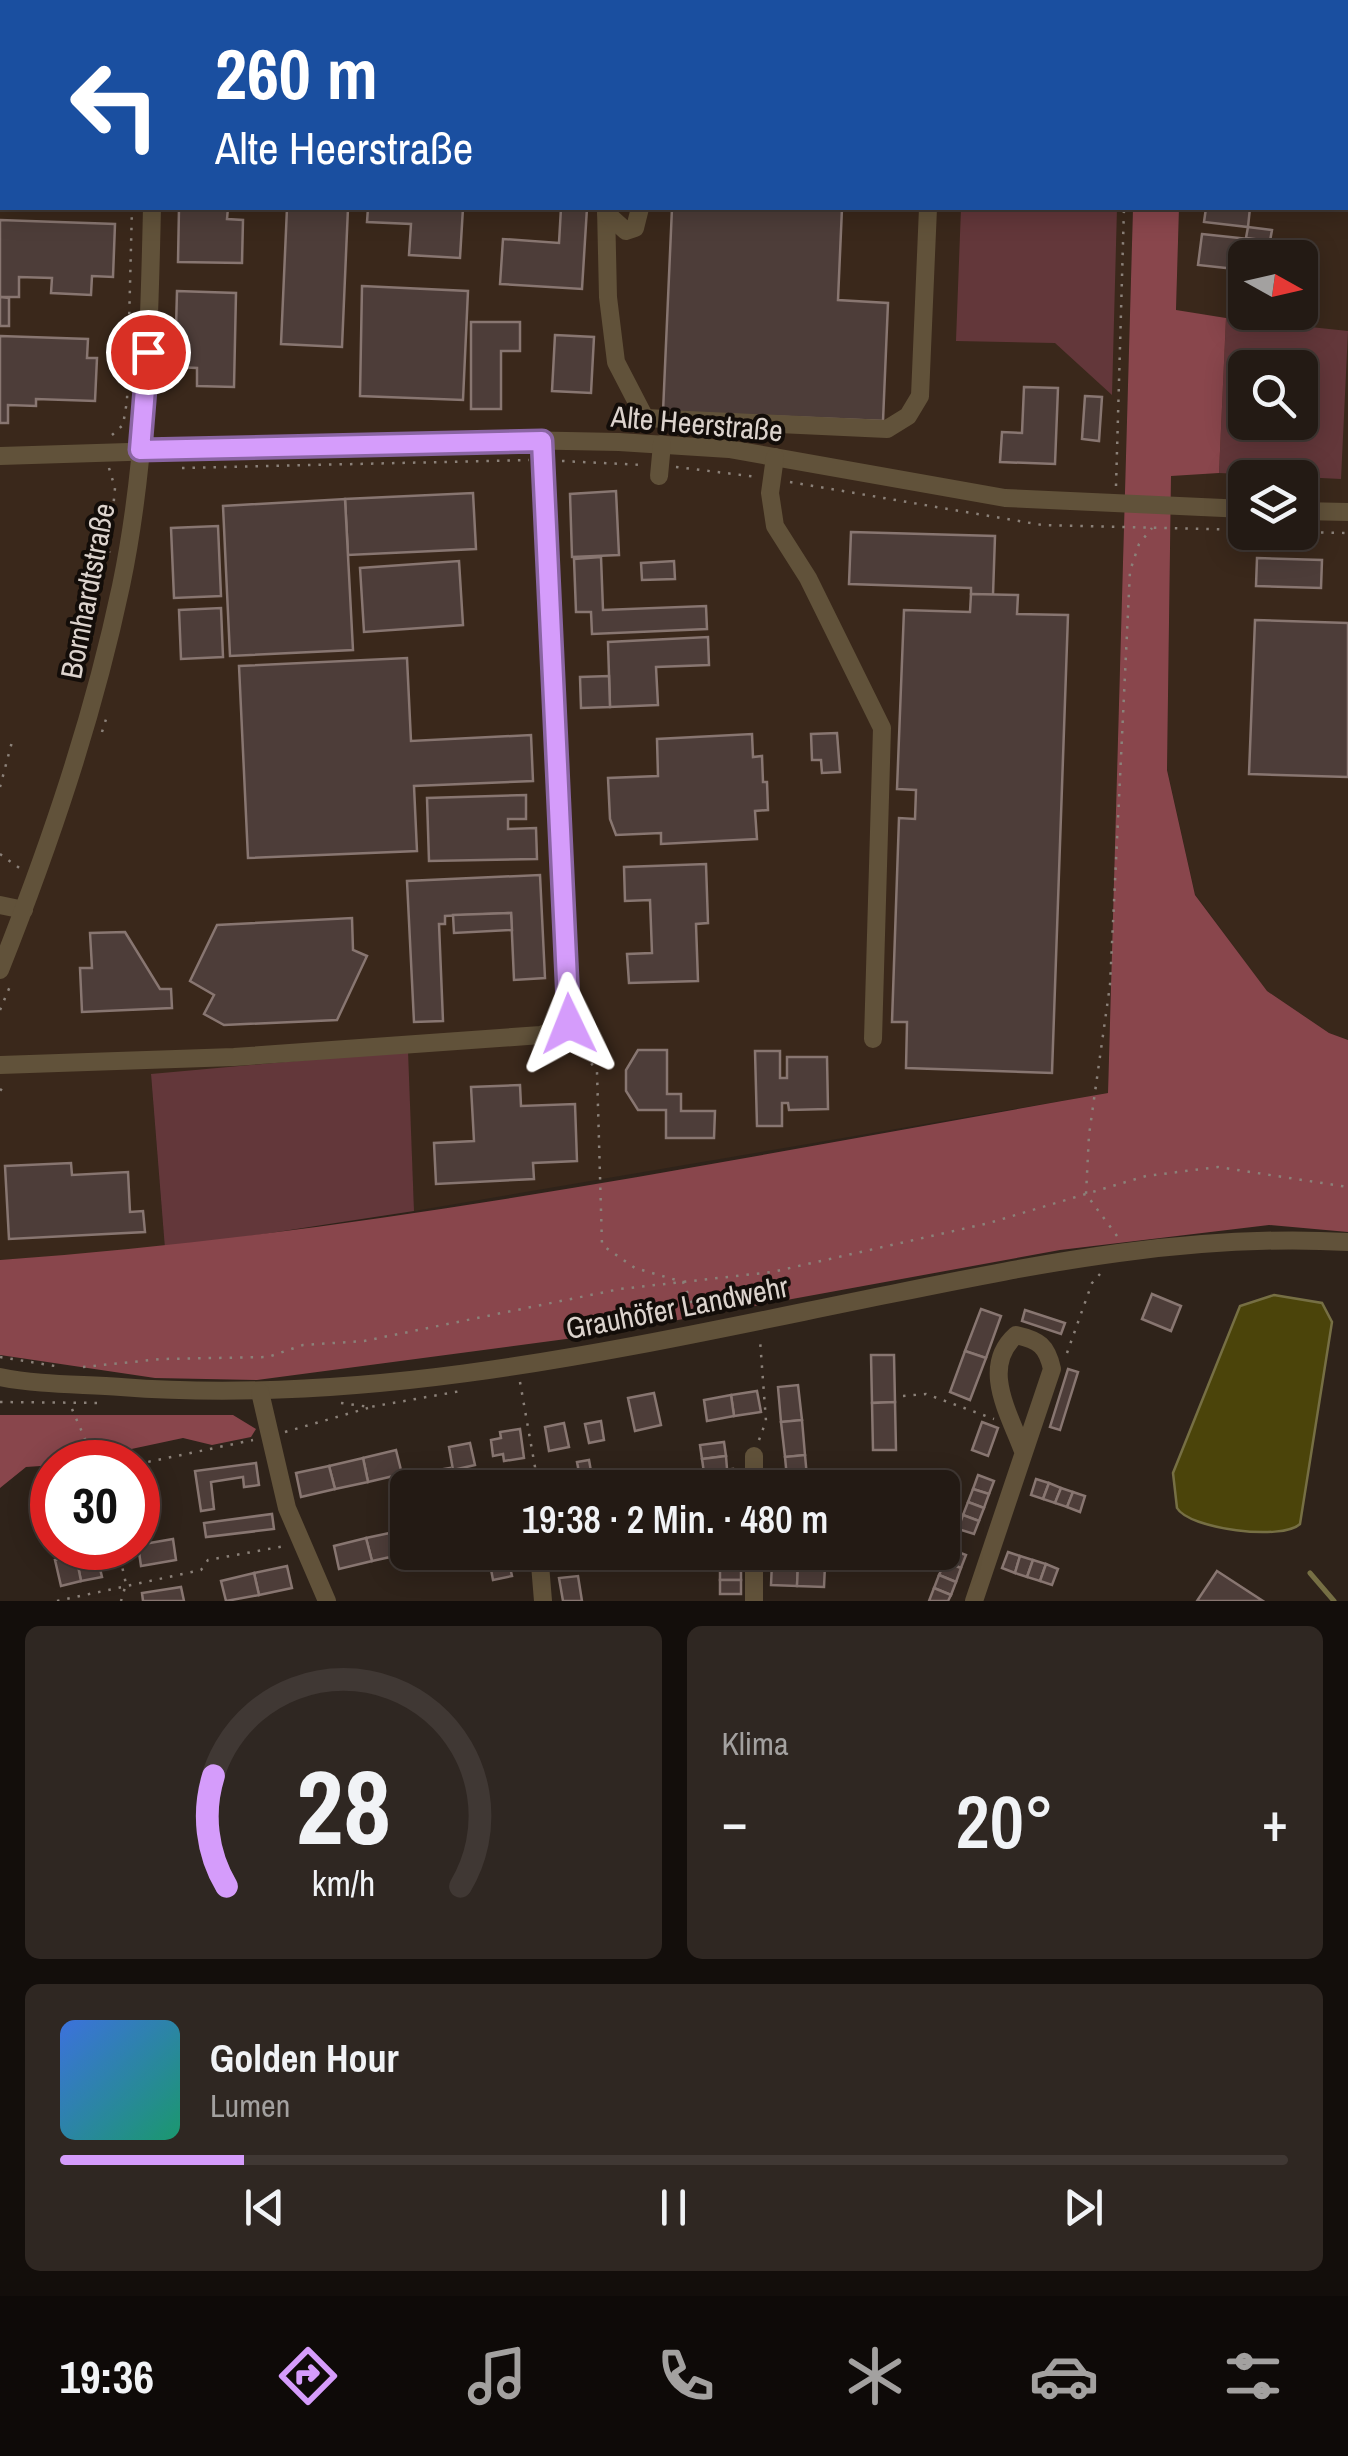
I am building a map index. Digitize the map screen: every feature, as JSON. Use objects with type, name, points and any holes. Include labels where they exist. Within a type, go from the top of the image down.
[{"type":"street","name":"Bornhardtstraße","points":[[0,970],[36,878],[96,690],[121,584],[140,450],[152,210]]},
{"type":"street","points":[[606,210],[626,231],[635,228],[640,210]]},
{"type":"street","points":[[606,210],[608,297],[616,362],[644,418],[887,430],[908,416],[920,396],[928,210]]},
{"type":"street","name":"Alte Heerstraße","points":[[0,456],[140,450],[543,450],[662,444],[774,457],[1005,498],[1228,509]]},
{"type":"street","points":[[660,471],[662,444]]},
{"type":"street","points":[[0,1065],[234,1058],[542,1036],[569,1024],[543,450]]},
{"type":"street","points":[[774,457],[775,526],[808,578],[882,728],[873,1039]]},
{"type":"street","points":[[1318,511],[1348,512]]},
{"type":"street","points":[[0,905],[24,910]]},
{"type":"street","name":"Grauhöfer Landwehr","points":[[4,1379],[260,1392],[450,1376],[704,1332],[1127,1250],[1256,1238],[1348,1242]]},
{"type":"street","points":[[974,1601],[1052,1369],[1048,1349],[1035,1339],[1016,1336],[1002,1347],[995,1372],[1023,1451]]},
{"type":"street","points":[[260,1392],[288,1508],[327,1601]]},
{"type":"street","points":[[754,1456],[754,1470]]},
{"type":"street","points":[[540,1570],[543,1601]]},
{"type":"street","points":[[754,1570],[754,1601]]},
{"type":"path","points":[[108,565],[115,488],[109,474],[111,437],[122,425],[127,401],[132,210]]},
{"type":"path","points":[[1115,506],[1124,210]]},
{"type":"path","points":[[176,467],[543,450],[660,471],[772,478],[1042,525],[1228,530]]},
{"type":"path","points":[[1127,1250],[1086,1194],[1089,1135],[1110,984],[1130,571],[1139,544],[1152,528]]},
{"type":"path","points":[[1318,532],[1348,533]]},
{"type":"path","points":[[0,787],[14,738]]},
{"type":"path","points":[[0,854],[36,878]]},
{"type":"path","points":[[569,1024],[580,1050],[597,1072],[602,1244],[635,1268],[683,1282]]},
{"type":"path","points":[[0,1088],[5,1093]]},
{"type":"path","points":[[0,1357],[72,1368],[161,1359],[268,1358],[303,1345],[364,1341],[620,1289],[772,1272],[990,1223],[1146,1176],[1218,1166],[1348,1187]]},
{"type":"path","points":[[1052,1369],[1068,1352],[1092,1283],[1105,1269]]},
{"type":"path","points":[[683,1282],[704,1332]]},
{"type":"path","points":[[754,1456],[766,1422],[758,1333]]},
{"type":"path","points":[[520,1381],[534,1470]]},
{"type":"path","points":[[903,1396],[926,1394],[1014,1426]]},
{"type":"path","points":[[71,1406],[86,1440]]},
{"type":"path","points":[[57,1601],[201,1570],[208,1560],[305,1542]]},
{"type":"path","points":[[121,1601],[126,1584],[123,1570]]},
{"type":"shaded area","points":[[0,210],[1133,210],[1108,1093],[414,1211],[407,1051],[151,1075],[165,1249],[0,1260]]},
{"type":"shaded area","points":[[961,210],[1117,210],[1112,395],[1055,343],[956,341]]},
{"type":"shaded area","points":[[1133,210],[1179,210],[1176,310],[1226,318],[1219,473],[1171,476],[1167,770],[1195,895],[1267,991],[1329,1033],[1348,1040],[1348,1232],[1269,1225],[1060,1250],[596,1335],[257,1380],[155,1378],[0,1355],[0,1260],[139,1248],[417,1213],[1108,1093]]},
{"type":"shaded area","points":[[1179,210],[1348,210],[1348,1040],[1329,1033],[1267,991],[1195,894],[1167,769],[1171,476],[1226,318],[1176,311]]},
{"type":"shaded area","points":[[1226,318],[1228,330],[1348,331],[1341,479],[1318,478],[1318,460],[1228,460],[1228,473],[1219,473]]},
{"type":"shaded area","points":[[408,1051],[414,1211],[165,1249],[151,1074]]},
{"type":"shaded area","points":[[1274,1295],[1322,1303],[1332,1322],[1300,1524],[1275,1532],[1216,1527],[1177,1508],[1173,1473],[1240,1306]]},
{"type":"shaded area","points":[[0,1415],[233,1415],[256,1429],[251,1437],[212,1445],[183,1438],[160,1443],[30,1440],[30,1467],[0,1488]]},
{"type":"building","points":[[179,210],[228,210],[227,219],[243,220],[242,263],[178,262]]},
{"type":"building","points":[[287,210],[348,210],[342,347],[281,344]]},
{"type":"building","points":[[368,210],[463,210],[460,258],[409,255],[411,224],[367,222]]},
{"type":"building","points":[[561,210],[587,210],[582,289],[500,284],[503,239],[559,243]]},
{"type":"building","points":[[672,210],[842,210],[838,300],[888,303],[883,421],[663,412]]},
{"type":"building","points":[[1206,210],[1250,210],[1248,227],[1204,222]]},
{"type":"building","points":[[0,220],[115,224],[113,277],[92,276],[91,295],[51,293],[52,278],[19,277],[19,297],[0,297]]},
{"type":"building","points":[[1248,227],[1272,230],[1270,240],[1246,238]]},
{"type":"building","points":[[1202,234],[1258,240],[1228,240],[1228,268],[1198,265]]},
{"type":"building","points":[[362,286],[468,291],[463,400],[360,396]]},
{"type":"building","points":[[177,291],[236,293],[234,387],[197,386],[197,368],[175,367]]},
{"type":"building","points":[[0,297],[9,298],[9,326],[0,326]]},
{"type":"building","points":[[471,322],[520,322],[520,351],[501,351],[501,409],[471,409]]},
{"type":"building","points":[[555,335],[594,337],[591,393],[552,391]]},
{"type":"building","points":[[0,336],[88,339],[87,358],[97,358],[95,401],[36,399],[36,406],[8,405],[8,423],[0,423]]},
{"type":"building","points":[[1024,387],[1058,388],[1055,464],[1000,462],[1002,432],[1022,433]]},
{"type":"building","points":[[1085,396],[1102,397],[1099,441],[1082,439]]},
{"type":"building","points":[[616,491],[619,555],[572,557],[570,494]]},
{"type":"building","points":[[473,493],[476,549],[348,555],[345,499]]},
{"type":"building","points":[[345,499],[353,650],[230,656],[223,506]]},
{"type":"building","points":[[218,526],[221,596],[174,598],[171,528]]},
{"type":"building","points":[[851,532],[995,536],[993,595],[971,594],[971,588],[849,584]]},
{"type":"building","points":[[601,557],[603,610],[706,606],[707,629],[592,634],[591,612],[576,612],[574,559]]},
{"type":"building","points":[[1257,558],[1322,560],[1321,588],[1256,586]]},
{"type":"building","points":[[459,561],[463,625],[364,632],[360,568]]},
{"type":"building","points":[[674,561],[675,579],[642,580],[641,563]]},
{"type":"building","points":[[971,594],[1018,595],[1017,614],[1068,615],[1052,1073],[906,1068],[907,1022],[892,1022],[899,818],[915,819],[916,790],[897,789],[904,610],[970,612]]},
{"type":"building","points":[[221,608],[223,657],[181,659],[179,610]]},
{"type":"building","points":[[1255,620],[1348,623],[1348,777],[1249,774]]},
{"type":"building","points":[[708,637],[709,665],[656,667],[658,705],[610,707],[608,642]]},
{"type":"building","points":[[407,658],[411,741],[531,735],[533,781],[414,786],[417,851],[248,858],[239,666]]},
{"type":"building","points":[[609,676],[610,707],[581,708],[580,677]]},
{"type":"building","points":[[837,733],[840,772],[822,773],[821,760],[812,760],[811,734]]},
{"type":"building","points":[[752,734],[753,757],[762,756],[763,782],[767,782],[768,810],[755,811],[757,839],[661,844],[661,833],[616,835],[610,819],[608,778],[658,776],[657,739]]},
{"type":"building","points":[[526,795],[526,819],[508,819],[508,829],[536,828],[537,859],[429,861],[427,798]]},
{"type":"building","points":[[706,864],[708,923],[696,924],[698,981],[629,983],[627,954],[652,953],[650,900],[625,901],[624,867]]},
{"type":"building","points":[[540,875],[545,978],[514,980],[511,913],[445,916],[445,924],[439,924],[443,1021],[414,1022],[407,881]]},
{"type":"building","points":[[511,913],[512,930],[454,933],[453,915]]},
{"type":"building","points":[[352,918],[353,950],[367,956],[337,1020],[224,1025],[204,1014],[214,995],[190,981],[217,925]]},
{"type":"building","points":[[125,932],[160,989],[171,989],[172,1008],[82,1012],[80,968],[92,968],[90,933]]},
{"type":"building","points":[[638,1050],[667,1050],[667,1094],[681,1094],[681,1111],[715,1111],[714,1138],[666,1138],[666,1110],[638,1110],[626,1091],[626,1070]]},
{"type":"building","points":[[755,1051],[780,1051],[780,1078],[787,1078],[787,1057],[827,1057],[828,1109],[789,1110],[788,1103],[782,1103],[782,1126],[757,1126]]},
{"type":"building","points":[[520,1085],[521,1106],[575,1104],[577,1161],[533,1163],[534,1179],[436,1184],[434,1143],[474,1141],[471,1087]]},
{"type":"building","points":[[71,1163],[72,1175],[128,1172],[130,1212],[143,1211],[145,1232],[9,1239],[5,1166]]},
{"type":"building","points":[[1152,1294],[1181,1306],[1171,1331],[1142,1319]]},
{"type":"building","points":[[981,1309],[1001,1316],[986,1358],[965,1351]]},
{"type":"building","points":[[1025,1310],[1065,1323],[1061,1334],[1022,1321]]},
{"type":"building","points":[[965,1351],[986,1358],[970,1400],[950,1392]]},
{"type":"building","points":[[871,1355],[894,1355],[895,1402],[872,1403]]},
{"type":"building","points":[[1068,1369],[1078,1372],[1060,1430],[1050,1427]]},
{"type":"building","points":[[798,1385],[802,1420],[781,1422],[778,1387]]},
{"type":"building","points":[[757,1391],[761,1412],[734,1416],[731,1395]]},
{"type":"building","points":[[654,1393],[661,1425],[635,1431],[628,1398]]},
{"type":"building","points":[[731,1395],[734,1416],[707,1421],[704,1400]]},
{"type":"building","points":[[895,1402],[896,1450],[873,1450],[872,1403]]},
{"type":"building","points":[[802,1420],[805,1455],[785,1457],[781,1422]]},
{"type":"building","points":[[601,1421],[604,1440],[589,1443],[585,1424]]},
{"type":"building","points":[[982,1422],[998,1428],[988,1456],[972,1450]]},
{"type":"building","points":[[564,1423],[569,1447],[549,1451],[545,1427]]},
{"type":"building","points":[[520,1429],[524,1458],[504,1461],[503,1454],[493,1456],[491,1440],[501,1438],[500,1432]]},
{"type":"building","points":[[724,1442],[726,1456],[702,1459],[700,1445]]},
{"type":"building","points":[[470,1443],[475,1465],[453,1470],[449,1447]]},
{"type":"building","points":[[396,1450],[401,1470],[390,1470],[390,1477],[368,1482],[363,1458]]},
{"type":"building","points":[[805,1455],[806,1470],[786,1470],[785,1457]]},
{"type":"building","points":[[726,1456],[727,1469],[704,1470],[702,1459]]},
{"type":"building","points":[[363,1458],[368,1482],[335,1489],[329,1466]]},
{"type":"building","points":[[589,1460],[591,1470],[579,1470],[577,1462]]},
{"type":"building","points":[[256,1463],[259,1485],[244,1487],[243,1477],[211,1482],[214,1509],[201,1511],[195,1471]]},
{"type":"building","points":[[329,1466],[335,1489],[301,1497],[296,1473]]},
{"type":"building","points":[[978,1475],[994,1481],[989,1494],[973,1489]]},
{"type":"building","points":[[1036,1479],[1049,1483],[1043,1499],[1031,1495]]},
{"type":"building","points":[[1049,1483],[1061,1488],[1055,1503],[1043,1499]]},
{"type":"building","points":[[1061,1488],[1073,1492],[1067,1507],[1055,1503]]},
{"type":"building","points":[[973,1489],[989,1494],[984,1508],[968,1502]]},
{"type":"building","points":[[1073,1492],[1085,1496],[1080,1512],[1067,1507]]},
{"type":"building","points":[[968,1502],[984,1508],[979,1521],[963,1515]]},
{"type":"building","points":[[272,1514],[274,1529],[206,1537],[204,1523]]},
{"type":"building","points":[[963,1515],[979,1521],[974,1534],[960,1530]]},
{"type":"building","points":[[390,1533],[390,1557],[372,1561],[366,1538]]},
{"type":"building","points":[[366,1538],[372,1561],[339,1569],[334,1546]]},
{"type":"building","points":[[173,1539],[176,1560],[160,1563],[160,1541]]},
{"type":"building","points":[[1008,1552],[1020,1556],[1015,1573],[1002,1568]]},
{"type":"building","points":[[1020,1556],[1033,1560],[1027,1577],[1015,1573]]},
{"type":"building","points":[[1033,1560],[1046,1564],[1040,1581],[1027,1577]]},
{"type":"building","points":[[1046,1564],[1058,1569],[1052,1585],[1040,1581]]},
{"type":"building","points":[[287,1566],[292,1588],[259,1595],[254,1573]]},
{"type":"building","points":[[961,1568],[956,1582],[939,1575],[941,1570]]},
{"type":"building","points":[[57,1570],[79,1570],[81,1581],[61,1586]]},
{"type":"building","points":[[79,1570],[100,1570],[102,1577],[81,1581]]},
{"type":"building","points":[[491,1570],[511,1570],[512,1576],[493,1580]]},
{"type":"building","points":[[720,1570],[741,1570],[741,1580],[720,1580]]},
{"type":"building","points":[[772,1570],[798,1570],[797,1586],[771,1585]]},
{"type":"building","points":[[798,1570],[825,1570],[824,1587],[797,1586]]},
{"type":"building","points":[[1217,1571],[1263,1601],[1197,1601]]},
{"type":"building","points":[[254,1573],[259,1595],[226,1601],[221,1581]]},
{"type":"building","points":[[939,1575],[956,1582],[951,1595],[934,1588]]},
{"type":"building","points":[[578,1576],[582,1601],[563,1601],[559,1578]]},
{"type":"building","points":[[720,1580],[741,1580],[741,1594],[720,1594]]},
{"type":"building","points":[[181,1587],[184,1601],[143,1601],[142,1593]]},
{"type":"building","points":[[934,1588],[951,1595],[948,1601],[929,1601]]},
{"type":"waterway","points":[[1310,1573],[1334,1601]]},
{"type":"route","points":[[148,352],[140,450],[542,441],[569,1024]]}]
